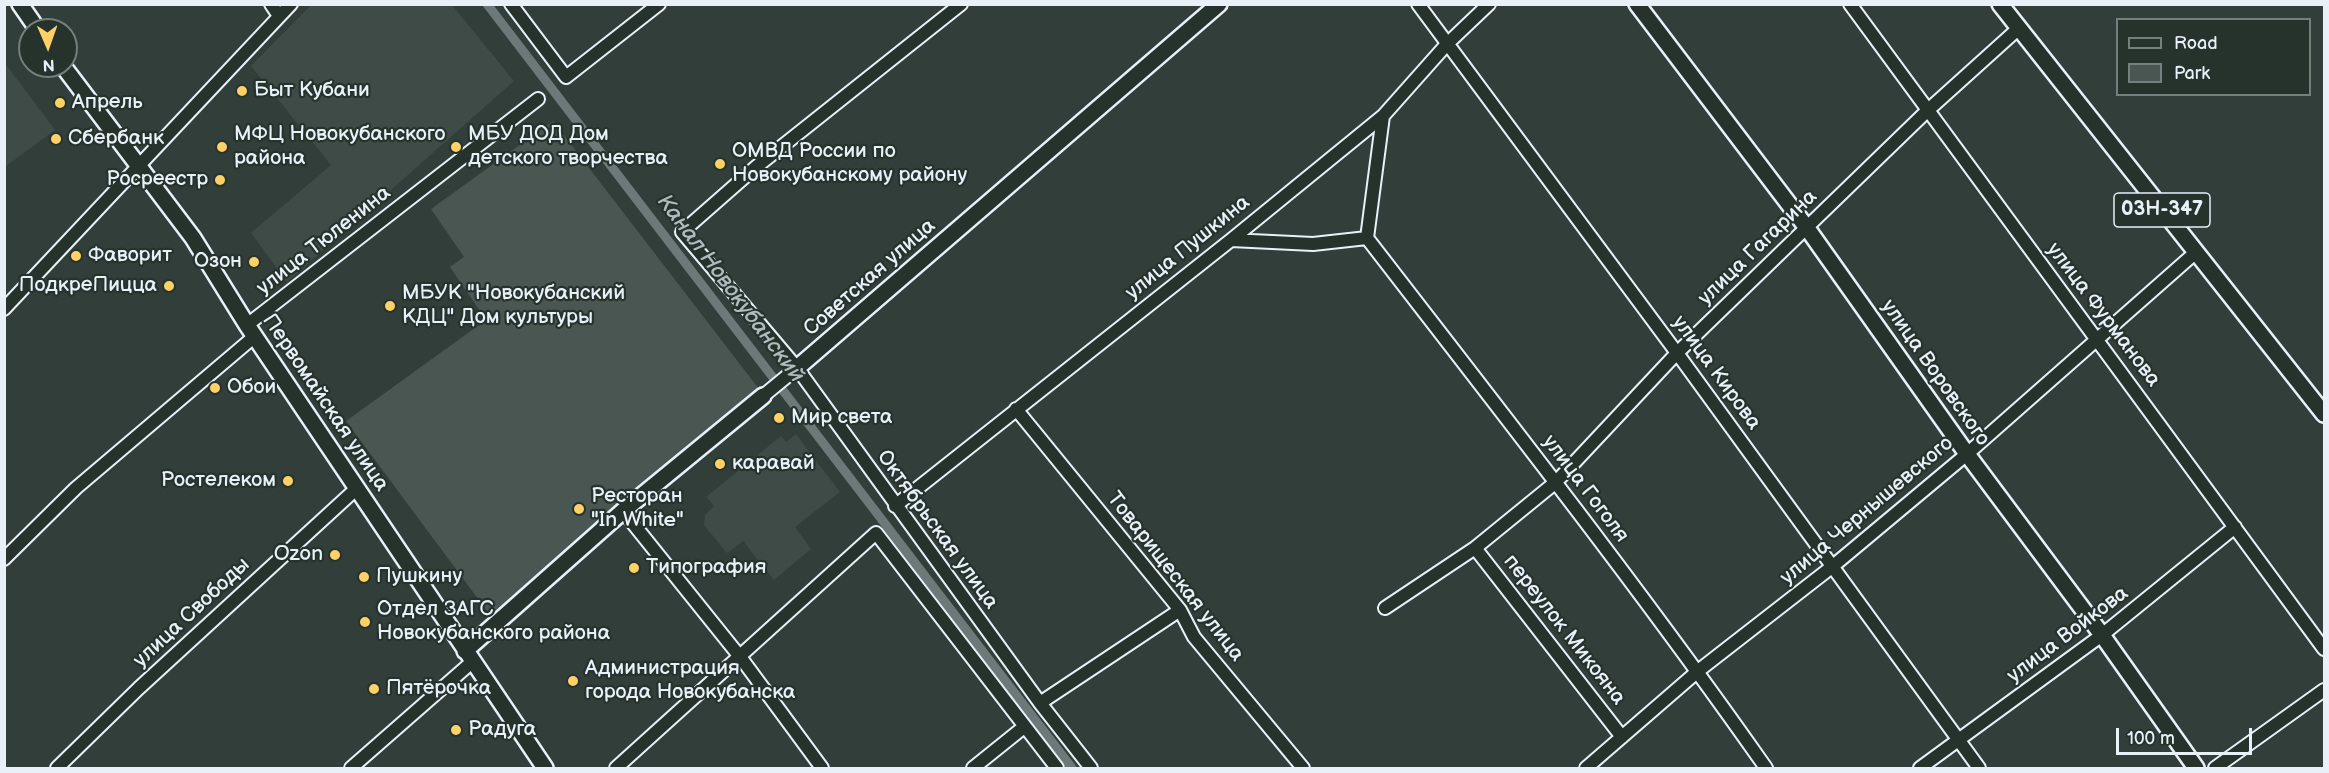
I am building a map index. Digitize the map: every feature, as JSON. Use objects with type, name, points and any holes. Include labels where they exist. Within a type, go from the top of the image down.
[{"type":"main road","points":[[20,4],[30,18]]},
{"type":"main road","name":"Советская улица","points":[[797,368],[1219,4]]},
{"type":"main road","name":"улица Воровского","points":[[1637,4],[1807,228],[1967,454],[2102,635],[2196,768]]},
{"type":"main road","name":"03Н-347","points":[[2000,4],[2195,253],[2325,414]]},
{"type":"main road","name":"Первомайская улица","points":[[72,78],[193,238],[356,489],[545,768]]},
{"type":"main road","name":"Советская улица","points":[[469,657],[624,511],[763,396]]},
{"type":"street","points":[[271,4],[279,16]]},
{"type":"street","points":[[4,309],[291,4]]},
{"type":"street","points":[[511,4],[566,77],[659,4]]},
{"type":"street","name":"Октябрьская улица","points":[[961,4],[756,167],[682,232],[797,368],[895,506],[1040,703],[1091,768]]},
{"type":"street","name":"улица Кирова","points":[[1418,4],[1677,353],[1979,768]]},
{"type":"street","name":"улица Пушкина","points":[[895,506],[1231,240],[1383,116],[1447,44],[1489,4]]},
{"type":"street","name":"улица Фурманова","points":[[1850,4],[2325,649]]},
{"type":"street","name":"улица Гагарина","points":[[1385,608],[1475,548],[1556,482],[1677,353],[1927,111],[2019,28]]},
{"type":"street","name":"улица Тюленина","points":[[4,559],[76,488],[251,330],[538,99]]},
{"type":"street","points":[[1231,240],[1312,244],[1366,238],[1383,116]]},
{"type":"street","name":"улица Гоголя","points":[[1366,238],[1556,482],[1698,671],[1766,768]]},
{"type":"street","name":"улица Чернышевского","points":[[1586,768],[1698,671],[1833,566],[1967,454],[2195,253]]},
{"type":"street","name":"Советская улица","points":[[763,396],[797,368]]},
{"type":"street","name":"Товарищеская улица","points":[[1016,409],[1180,610],[1194,637],[1303,768]]},
{"type":"street","name":"улица Свободы","points":[[57,768],[139,688],[356,489]]},
{"type":"street","points":[[624,511],[741,658],[822,768]]},
{"type":"street","name":"улица Войкова","points":[[1920,768],[2102,635],[2235,527]]},
{"type":"street","points":[[616,768],[741,658],[876,533],[1057,768]]},
{"type":"street","name":"переулок Микояна","points":[[1475,548],[1622,736]]},
{"type":"street","points":[[1040,703],[1180,610]]},
{"type":"street","name":"Советская улица","points":[[351,768],[469,657]]},
{"type":"street","points":[[2215,768],[2325,690]]},
{"type":"street","points":[[973,768],[1024,727]]},
{"type":"shaded area","points":[[312,4],[452,5],[514,81],[287,282],[251,233],[331,165],[251,66]]},
{"type":"shaded area","points":[[4,62],[55,130],[5,167],[4,167]]},
{"type":"shaded area","points":[[796,434],[840,492],[795,527],[811,549],[774,580],[743,541],[727,553],[704,525],[705,515],[714,506],[706,497],[781,436],[786,442]]},
{"type":"green space","points":[[553,121],[759,389],[493,619],[346,421],[486,320],[450,267],[464,257],[431,209]]},
{"type":"waterway","name":"Канал Новокубанский","points":[[487,4],[1072,768]]},
{"type":"place","name":"Быт Кубани","points":[[242,91]]},
{"type":"place","name":"Апрель","points":[[60,103]]},
{"type":"place","name":"Сбербанк","points":[[56,139]]},
{"type":"place","name":"МФЦ Новокубанского района","points":[[222,147]]},
{"type":"place","name":"МБУ ДОД Дом детского творчества","points":[[456,147]]},
{"type":"place","name":"ОМВД России по Новокубанскому району","points":[[720,164]]},
{"type":"place","name":"Росреестр","points":[[220,180]]},
{"type":"place","name":"Фаворит","points":[[76,256]]},
{"type":"place","name":"Озон","points":[[254,262]]},
{"type":"place","name":"ПодкреПицца","points":[[169,286]]},
{"type":"place","name":"МБУК \"Новокубанский КДЦ\" Дом культуры","points":[[390,306]]},
{"type":"place","name":"Обои","points":[[215,388]]},
{"type":"place","name":"Мир света","points":[[779,418]]},
{"type":"place","name":"каравай","points":[[720,464]]},
{"type":"place","name":"Ростелеком","points":[[288,481]]},
{"type":"place","name":"Ресторан \"In White\"","points":[[579,509]]},
{"type":"place","name":"Ozon","points":[[335,555]]},
{"type":"place","name":"Типография","points":[[634,568]]},
{"type":"place","name":"Пушкину","points":[[364,577]]},
{"type":"place","name":"Отдел ЗАГС Новокубанского района","points":[[365,622]]},
{"type":"place","name":"Администрация города Новокубанска","points":[[573,681]]},
{"type":"place","name":"Пятёрочка","points":[[374,689]]},
{"type":"place","name":"Радуга","points":[[456,730]]}]
